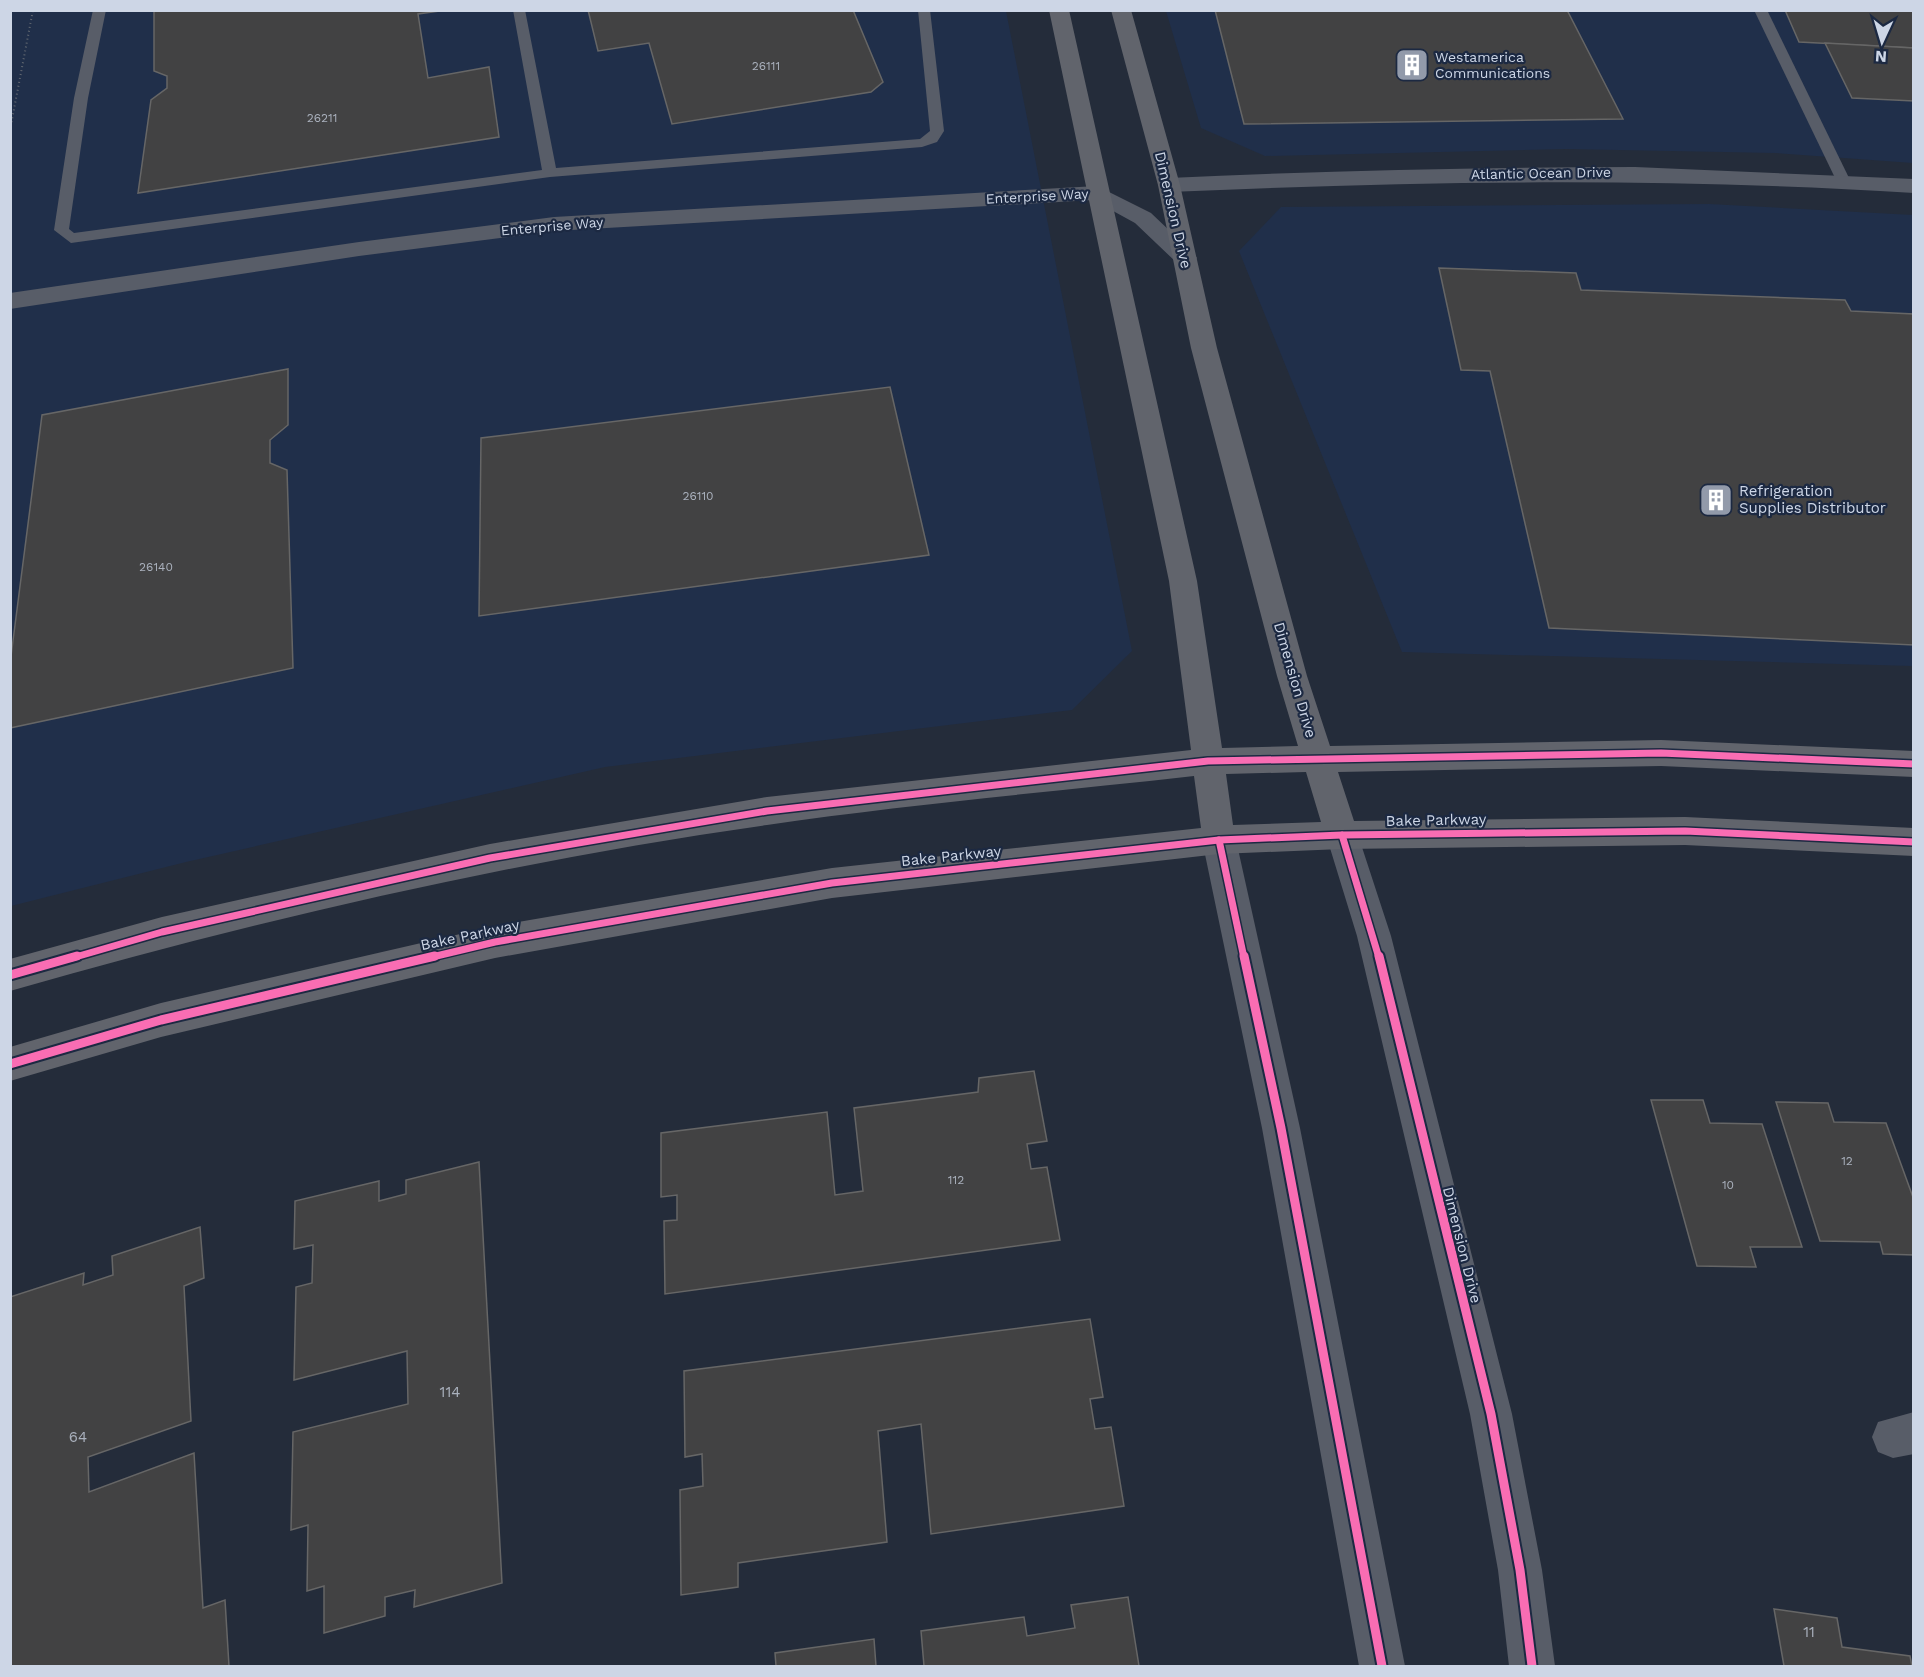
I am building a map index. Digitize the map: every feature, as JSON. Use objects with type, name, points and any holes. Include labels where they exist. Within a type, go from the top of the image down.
[{"type":"main road","points":[[1059,10],[1183,582],[1219,840]]},
{"type":"main road","name":"Dimension Drive","points":[[1121,10],[1169,186],[1230,446],[1292,676],[1342,835]]},
{"type":"main road","points":[[10,975],[162,932],[490,858],[767,811],[1208,760],[1661,753],[1914,764]]},
{"type":"main road","name":"Bake Parkway","points":[[10,1064],[161,1020],[495,942],[832,883],[1219,840],[1342,835],[1685,831],[1914,842]]},
{"type":"street","name":"Atlantic Ocean Drive","points":[[1169,186],[1561,172],[1725,175],[1914,186]]},
{"type":"street","points":[[1097,193],[1143,218],[1185,258]]},
{"type":"street","name":"Enterprise Way","points":[[10,302],[359,249],[554,224],[1097,193]]},
{"type":"street","name":"Dimension Drive","points":[[1342,835],[1374,936],[1445,1235],[1491,1414],[1520,1570],[1532,1666]]},
{"type":"street","points":[[1219,840],[1281,1128],[1382,1666]]},
{"type":"lane","points":[[100,10],[81,98],[61,230],[72,238],[93,237],[550,173],[922,143],[932,139],[937,131],[924,10]]},
{"type":"lane","points":[[519,10],[550,173]]},
{"type":"lane","points":[[1760,10],[1809,116],[1844,182]]},
{"type":"path","points":[[10,130],[33,10]]},
{"type":"shaded area","points":[[10,11],[1006,11],[1132,651],[1072,710],[605,767],[186,862],[11,906]]},
{"type":"shaded area","points":[[1166,11],[1913,11],[1913,163],[1775,153],[1566,149],[1265,156],[1201,128]]},
{"type":"shaded area","points":[[1709,204],[1913,215],[1913,666],[1402,652],[1239,251],[1281,207]]},
{"type":"building","points":[[154,10],[447,10],[418,14],[428,78],[489,67],[499,137],[138,193],[151,100],[167,88],[167,76],[154,71]]},
{"type":"building","points":[[588,10],[853,10],[883,82],[871,92],[672,124],[649,43],[598,51]]},
{"type":"building","name":"Westamerica Communications","points":[[1215,10],[1567,10],[1623,119],[1244,124]]},
{"type":"building","points":[[1785,10],[1914,10],[1914,48],[1799,42]]},
{"type":"building","points":[[1825,43],[1914,48],[1914,101],[1852,98]]},
{"type":"building","name":"Refrigeration Supplies Distributor","points":[[1439,268],[1576,273],[1581,290],[1845,300],[1851,311],[1914,314],[1914,645],[1549,628],[1490,371],[1461,370]]},
{"type":"building","points":[[288,369],[288,425],[270,440],[270,463],[287,470],[293,668],[10,728],[10,664],[42,415]]},
{"type":"building","points":[[890,387],[929,555],[479,616],[481,438]]},
{"type":"building","points":[[1034,1071],[1047,1141],[1027,1144],[1031,1169],[1047,1167],[1060,1240],[665,1294],[664,1221],[677,1220],[677,1195],[661,1197],[661,1133],[827,1112],[835,1195],[863,1191],[854,1108],[978,1092],[979,1078]]},
{"type":"building","points":[[1651,1100],[1703,1100],[1710,1123],[1762,1124],[1802,1247],[1750,1247],[1756,1267],[1697,1266]]},
{"type":"building","points":[[1776,1102],[1828,1103],[1834,1122],[1886,1123],[1914,1200],[1914,1255],[1883,1254],[1880,1242],[1820,1241]]},
{"type":"building","points":[[479,1162],[502,1583],[414,1607],[415,1590],[385,1597],[385,1616],[324,1633],[324,1586],[307,1591],[308,1525],[291,1530],[293,1432],[408,1404],[407,1351],[294,1380],[296,1287],[312,1283],[313,1245],[294,1249],[295,1201],[379,1181],[379,1201],[406,1194],[406,1180]]},
{"type":"building","points":[[200,1227],[204,1278],[184,1286],[191,1421],[88,1457],[89,1492],[194,1453],[203,1608],[225,1600],[229,1666],[10,1666],[10,1297],[84,1273],[83,1285],[113,1275],[112,1256]]},
{"type":"building","points":[[1090,1319],[1103,1397],[1090,1399],[1095,1429],[1111,1427],[1124,1506],[931,1534],[921,1424],[878,1431],[887,1542],[738,1563],[738,1587],[681,1595],[680,1490],[703,1486],[702,1454],[685,1457],[684,1371]]},
{"type":"building","points":[[1128,1597],[1139,1666],[924,1666],[921,1631],[1024,1617],[1027,1636],[1075,1628],[1071,1605]]},
{"type":"building","points":[[1774,1609],[1837,1618],[1842,1647],[1910,1656],[1912,1666],[1784,1666]]},
{"type":"building","points":[[874,1639],[876,1666],[776,1666],[775,1653]]},
{"type":"cycle path","points":[[10,975],[162,932],[490,858],[767,811],[1208,761],[1661,753],[1914,764]]},
{"type":"cycle path","points":[[10,1064],[161,1020],[495,942],[832,883],[1219,840],[1342,835],[1685,831],[1914,842]]},
{"type":"cycle path","points":[[1342,835],[1374,936],[1448,1247],[1491,1414],[1520,1570],[1532,1666]]},
{"type":"cycle path","points":[[1219,840],[1281,1128],[1382,1666]]},
{"type":"place","name":"Westamerica Communications","points":[[1412,65]]},
{"type":"place","name":"Refrigeration Supplies Distributor","points":[[1716,500]]}]
